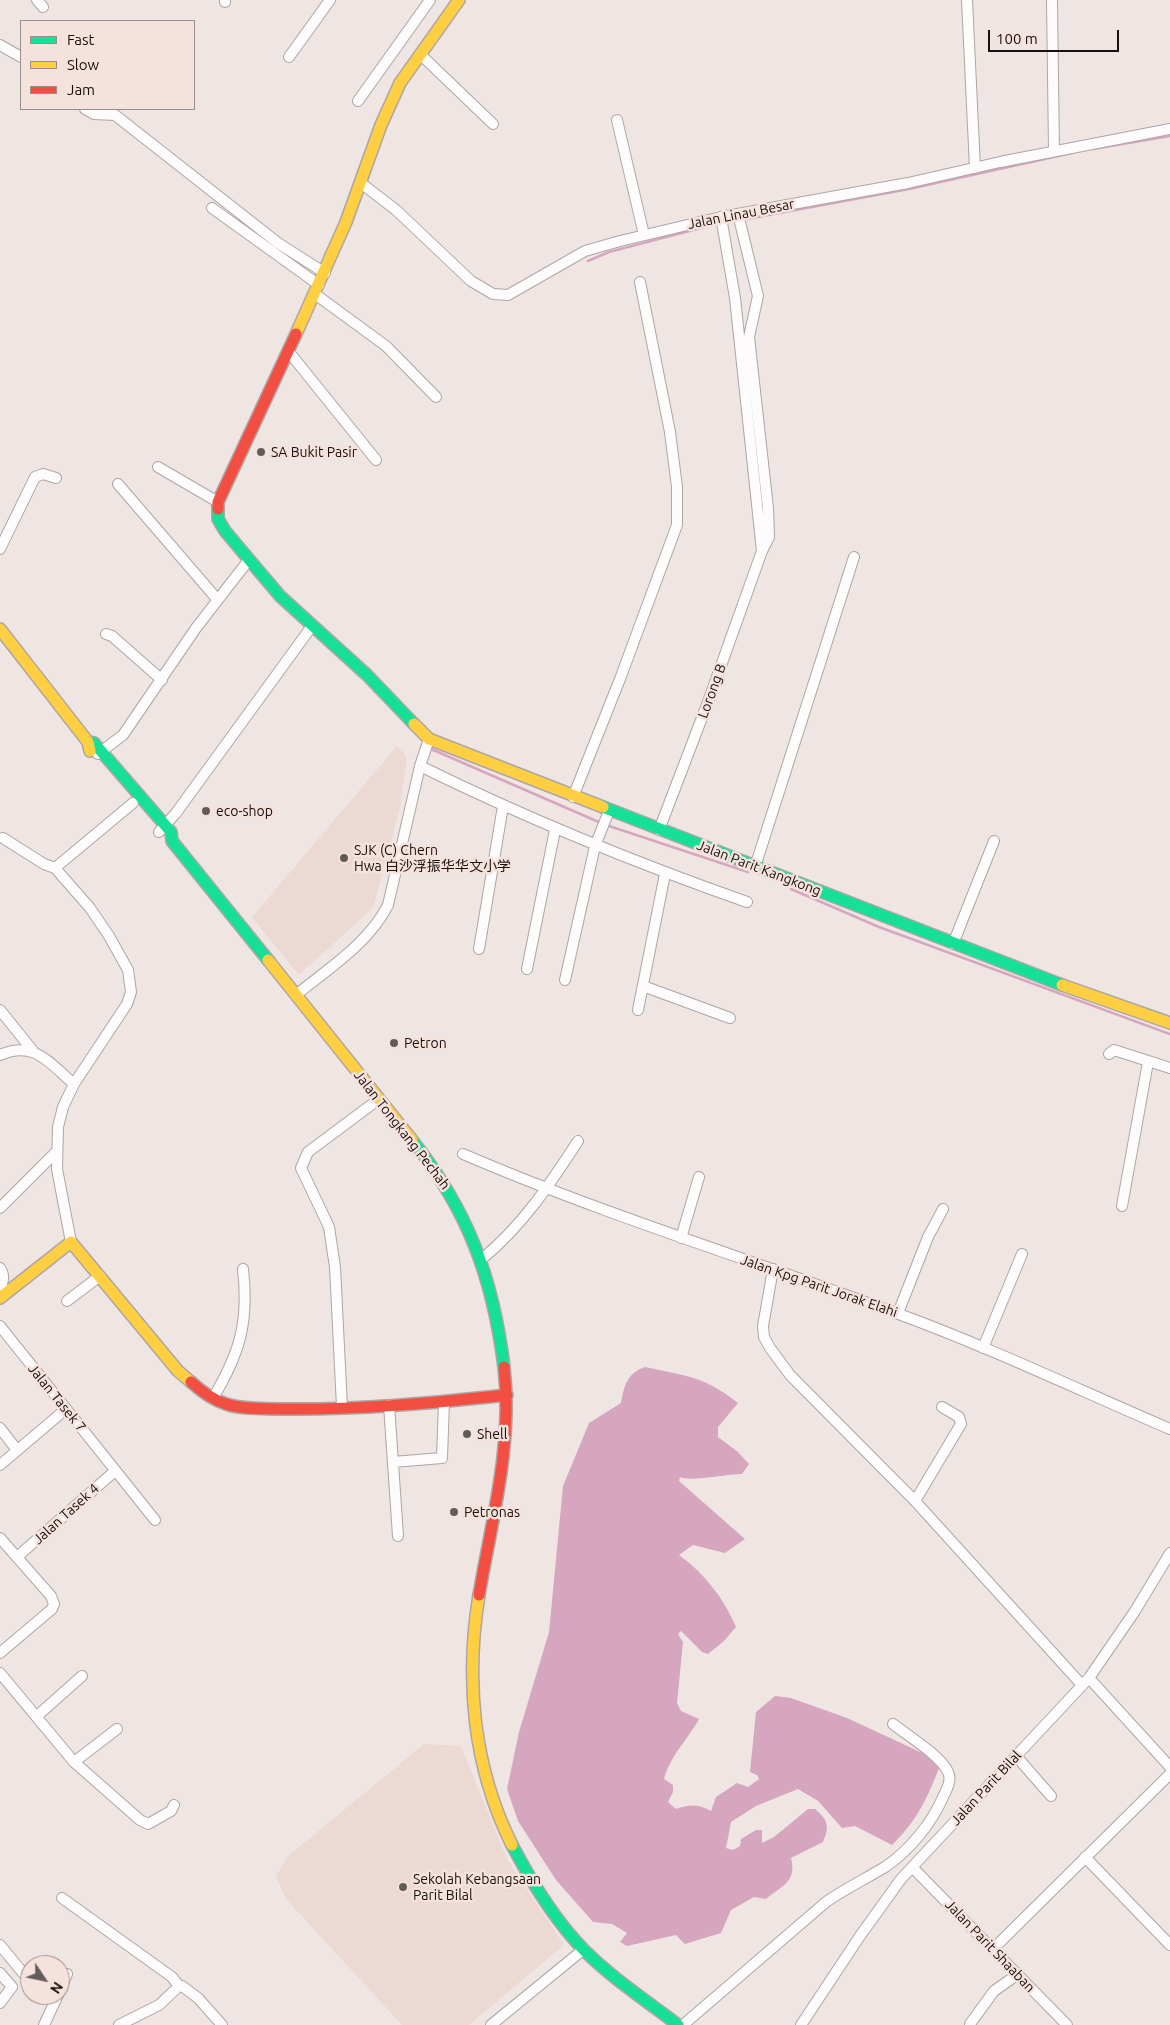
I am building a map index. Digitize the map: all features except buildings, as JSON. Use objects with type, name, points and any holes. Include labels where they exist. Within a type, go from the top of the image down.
[{"type":"street","points":[[289,57],[330,0]]},
{"type":"street","points":[[358,101],[430,0]]},
{"type":"street","points":[[296,995],[362,940],[382,918],[388,905],[420,766],[429,740],[367,675],[280,596],[248,561],[218,519],[218,502],[325,272],[381,126],[400,83],[459,0]]},
{"type":"street","points":[[967,0],[975,168]]},
{"type":"street","points":[[1052,0],[1054,151]]},
{"type":"street","points":[[0,45],[17,55]]},
{"type":"street","points":[[420,54],[493,124]]},
{"type":"street","points":[[87,110],[94,114],[115,115],[278,243],[325,272]]},
{"type":"street","points":[[617,120],[644,235]]},
{"type":"street","name":"Jalan Linau Besar","points":[[360,183],[396,210],[471,281],[493,294],[508,295],[585,251],[644,235],[721,220],[740,220],[1054,151],[1170,129]]},
{"type":"street","points":[[212,208],[317,289],[386,346],[436,397]]},
{"type":"street","points":[[721,220],[726,238],[735,298],[764,509]]},
{"type":"street","points":[[740,220],[758,296],[749,338],[764,509]]},
{"type":"street","points":[[573,797],[620,679],[677,525],[676,487],[670,432],[640,282]]},
{"type":"street","points":[[289,352],[376,460]]},
{"type":"street","points":[[158,467],[218,502]]},
{"type":"street","points":[[0,549],[35,477],[43,474],[56,478]]},
{"type":"street","points":[[118,484],[217,599]]},
{"type":"street","name":"Lorong B","points":[[659,830],[718,676],[762,551],[764,509]]},
{"type":"street","points":[[755,867],[854,557]]},
{"type":"street","points":[[98,754],[123,735],[217,599],[248,561]]},
{"type":"street","points":[[162,829],[312,626]]},
{"type":"street","name":"Jalan Tongkang Pechah","points":[[1,633],[88,742],[94,743],[98,754],[133,802],[162,829]]},
{"type":"street","points":[[106,634],[112,636],[162,680]]},
{"type":"street","name":"Jalan Parit Kangkong","points":[[429,740],[573,797],[607,815],[659,830],[1090,996],[1170,1023]]},
{"type":"street","name":"Jalan Tongkang Pechah","points":[[98,754],[162,829],[164,839],[172,841],[437,1172],[452,1194],[483,1258],[494,1299],[507,1395],[505,1459],[474,1633],[472,1688],[478,1745],[504,1832],[545,1902],[584,1949],[678,2025]]},
{"type":"street","points":[[420,766],[555,830],[666,874],[747,902]]},
{"type":"street","points":[[55,868],[133,802]]},
{"type":"street","points":[[479,949],[503,806]]},
{"type":"street","points":[[565,980],[595,846],[607,815]]},
{"type":"street","points":[[527,970],[555,830]]},
{"type":"street","points":[[3,838],[44,864],[55,868],[100,922],[128,970],[132,982],[127,1004],[74,1084],[63,1107],[58,1127],[56,1152],[71,1242],[178,1371],[213,1398],[234,1407],[246,1408],[304,1409],[389,1405],[444,1402],[507,1395]]},
{"type":"street","points":[[953,944],[994,841]]},
{"type":"street","points":[[638,1010],[666,874]]},
{"type":"street","points":[[643,986],[730,1018]]},
{"type":"street","points":[[0,1010],[33,1050],[74,1084]]},
{"type":"street","points":[[0,1055],[18,1050],[33,1050]]},
{"type":"street","points":[[1110,1054],[1114,1050],[1170,1068]]},
{"type":"street","points":[[1122,1206],[1148,1062]]},
{"type":"street","points":[[342,1407],[335,1267],[329,1227],[301,1168],[308,1152],[313,1147],[379,1098]]},
{"type":"street","points":[[483,1258],[506,1239],[546,1190],[578,1141]]},
{"type":"street","points":[[0,1208],[56,1152]]},
{"type":"street","name":"Jalan Kpg Parit Jorak Elahi","points":[[463,1154],[546,1190],[681,1238],[899,1309],[985,1343],[1170,1429]]},
{"type":"street","points":[[681,1238],[699,1177]]},
{"type":"street","points":[[899,1309],[928,1237],[943,1208]]},
{"type":"street","points":[[0,1298],[71,1242]]},
{"type":"street","points":[[985,1343],[1022,1254]]},
{"type":"street","points":[[0,1268],[3,1272],[3,1283],[0,1290]]},
{"type":"street","points":[[213,1398],[230,1369],[242,1338],[246,1299],[243,1269]]},
{"type":"street","points":[[773,1269],[764,1337],[790,1375],[915,1501],[1170,1768]]},
{"type":"street","points":[[67,1301],[100,1276]]},
{"type":"street","name":"Jalan Tasek 7","points":[[1,1332],[155,1520]]},
{"type":"street","points":[[393,1462],[442,1458],[444,1402]]},
{"type":"street","points":[[389,1405],[398,1536]]},
{"type":"street","points":[[915,1501],[961,1424],[959,1417],[942,1407]]},
{"type":"street","points":[[0,1465],[66,1409]]},
{"type":"street","points":[[0,1428],[17,1450]]},
{"type":"street","name":"Jalan Tasek 4","points":[[18,1557],[115,1470]]},
{"type":"street","points":[[0,1538],[51,1596],[54,1604],[52,1609],[0,1653]]},
{"type":"street","name":"Jalan Parit Bilal","points":[[801,2025],[860,1936],[912,1866],[1086,1682],[1135,1611],[1170,1553]]},
{"type":"street","points":[[0,1673],[74,1762],[140,1820],[148,1824],[171,1811],[174,1805]]},
{"type":"street","points":[[37,1716],[82,1676]]},
{"type":"street","points":[[682,2025],[826,1902],[848,1886],[885,1866],[900,1855],[928,1822],[940,1804],[949,1783],[948,1772],[939,1760],[893,1724]]},
{"type":"street","points":[[74,1762],[117,1729]]},
{"type":"street","points":[[1016,1756],[1052,1796]]},
{"type":"street","points":[[993,1949],[1170,1774]]},
{"type":"street","points":[[1085,1858],[1170,1945]]},
{"type":"street","name":"Jalan Parit Shaaban","points":[[912,1866],[993,1949],[1014,1976],[1067,2025]]},
{"type":"street","points":[[62,1898],[172,1977],[179,1986],[188,1989],[222,2025]]},
{"type":"street","points":[[0,1945],[20,1969]]},
{"type":"street","points":[[491,2025],[584,1949]]},
{"type":"street","points":[[0,1973],[11,1984],[11,1990],[0,2003]]},
{"type":"street","points":[[970,2024],[994,1991],[1014,1976]]},
{"type":"street","points":[[119,2025],[159,2005],[179,1986]]},
{"type":"street","points":[[44,2025],[53,2005]]},
{"type":"shaded area","name":"SJK (C) Chern Hwa 白沙浮振华华文小学","points":[[397,746],[407,757],[400,808],[373,908],[299,975],[252,917]]},
{"type":"shaded area","points":[[645,1367],[694,1378],[715,1387],[738,1403],[718,1427],[718,1437],[738,1452],[749,1464],[742,1474],[700,1478],[680,1477],[679,1481],[745,1539],[725,1553],[693,1545],[679,1555],[705,1578],[719,1596],[736,1627],[724,1641],[708,1654],[702,1652],[681,1631],[678,1634],[683,1642],[677,1703],[681,1711],[699,1719],[670,1763],[664,1779],[673,1785],[673,1792],[668,1802],[676,1809],[694,1806],[711,1811],[716,1797],[737,1783],[748,1787],[759,1779],[757,1775],[750,1772],[756,1712],[775,1696],[791,1698],[847,1718],[929,1756],[939,1768],[920,1810],[908,1828],[892,1845],[855,1826],[842,1828],[818,1801],[798,1789],[756,1806],[731,1822],[726,1848],[733,1850],[740,1846],[741,1839],[756,1830],[762,1830],[762,1843],[774,1837],[808,1809],[815,1809],[825,1820],[827,1832],[823,1842],[791,1858],[792,1873],[790,1878],[766,1899],[754,1897],[731,1910],[721,1933],[685,1944],[676,1935],[627,1946],[620,1942],[627,1933],[612,1924],[593,1922],[556,1880],[518,1821],[507,1789],[519,1732],[549,1632],[563,1486],[589,1423],[621,1403],[627,1381],[634,1373]]},
{"type":"shaded area","name":"Sekolah Kebangsaan Parit Bilal","points":[[424,1744],[461,1746],[507,1859],[564,1945],[469,2025],[402,2025],[286,1899],[276,1876],[288,1856]]},
{"type":"waterway","points":[[1093,149],[1170,136]]},
{"type":"waterway","points":[[742,220],[909,189],[1072,153]]},
{"type":"waterway","points":[[725,222],[737,220]]},
{"type":"waterway","points":[[588,261],[609,252],[720,223]]},
{"type":"waterway","points":[[431,749],[601,823]]},
{"type":"waterway","points":[[606,825],[748,872]]},
{"type":"waterway","points":[[791,889],[879,927],[1170,1034]]},
{"type":"traffic: fast","points":[[218,509],[218,519],[225,531],[280,596],[367,675],[414,724]]},
{"type":"traffic: fast","points":[[88,742],[94,743],[171,832],[172,841],[268,960]]},
{"type":"traffic: fast","points":[[603,807],[1062,985]]},
{"type":"traffic: fast","points":[[412,1140],[432,1166],[448,1192],[475,1246],[493,1304],[504,1367]]},
{"type":"traffic: fast","points":[[512,1845],[545,1901],[585,1951],[630,1990],[678,2025]]},
{"type":"traffic: slow","points":[[296,334],[346,222],[381,125],[400,83],[459,0]]},
{"type":"traffic: slow","points":[[0,629],[88,742],[90,751]]},
{"type":"traffic: slow","points":[[414,724],[429,739],[603,807]]},
{"type":"traffic: slow","points":[[268,960],[412,1140]]},
{"type":"traffic: slow","points":[[1062,985],[1170,1023]]},
{"type":"traffic: slow","points":[[0,1298],[71,1242],[178,1371],[191,1382]]},
{"type":"traffic: slow","points":[[479,1595],[473,1659],[476,1723],[488,1785],[512,1845]]},
{"type":"traffic: jam","points":[[218,509],[218,502],[296,334]]},
{"type":"traffic: jam","points":[[479,1595],[500,1481],[506,1424],[504,1367]]},
{"type":"traffic: jam","points":[[191,1382],[207,1395],[221,1402],[233,1406],[254,1408],[311,1409],[367,1407],[507,1395]]},
{"type":"place","name":"SA Bukit Pasir","points":[[261,452]]},
{"type":"place","name":"eco-shop","points":[[206,811]]},
{"type":"place","name":"SJK (C) Chern Hwa 白沙浮振华华文小学","points":[[344,858]]},
{"type":"place","name":"Petron","points":[[394,1043]]},
{"type":"place","name":"Shell","points":[[467,1434]]},
{"type":"place","name":"Petronas","points":[[454,1512]]},
{"type":"place","name":"Sekolah Kebangsaan Parit Bilal","points":[[403,1887]]}]
